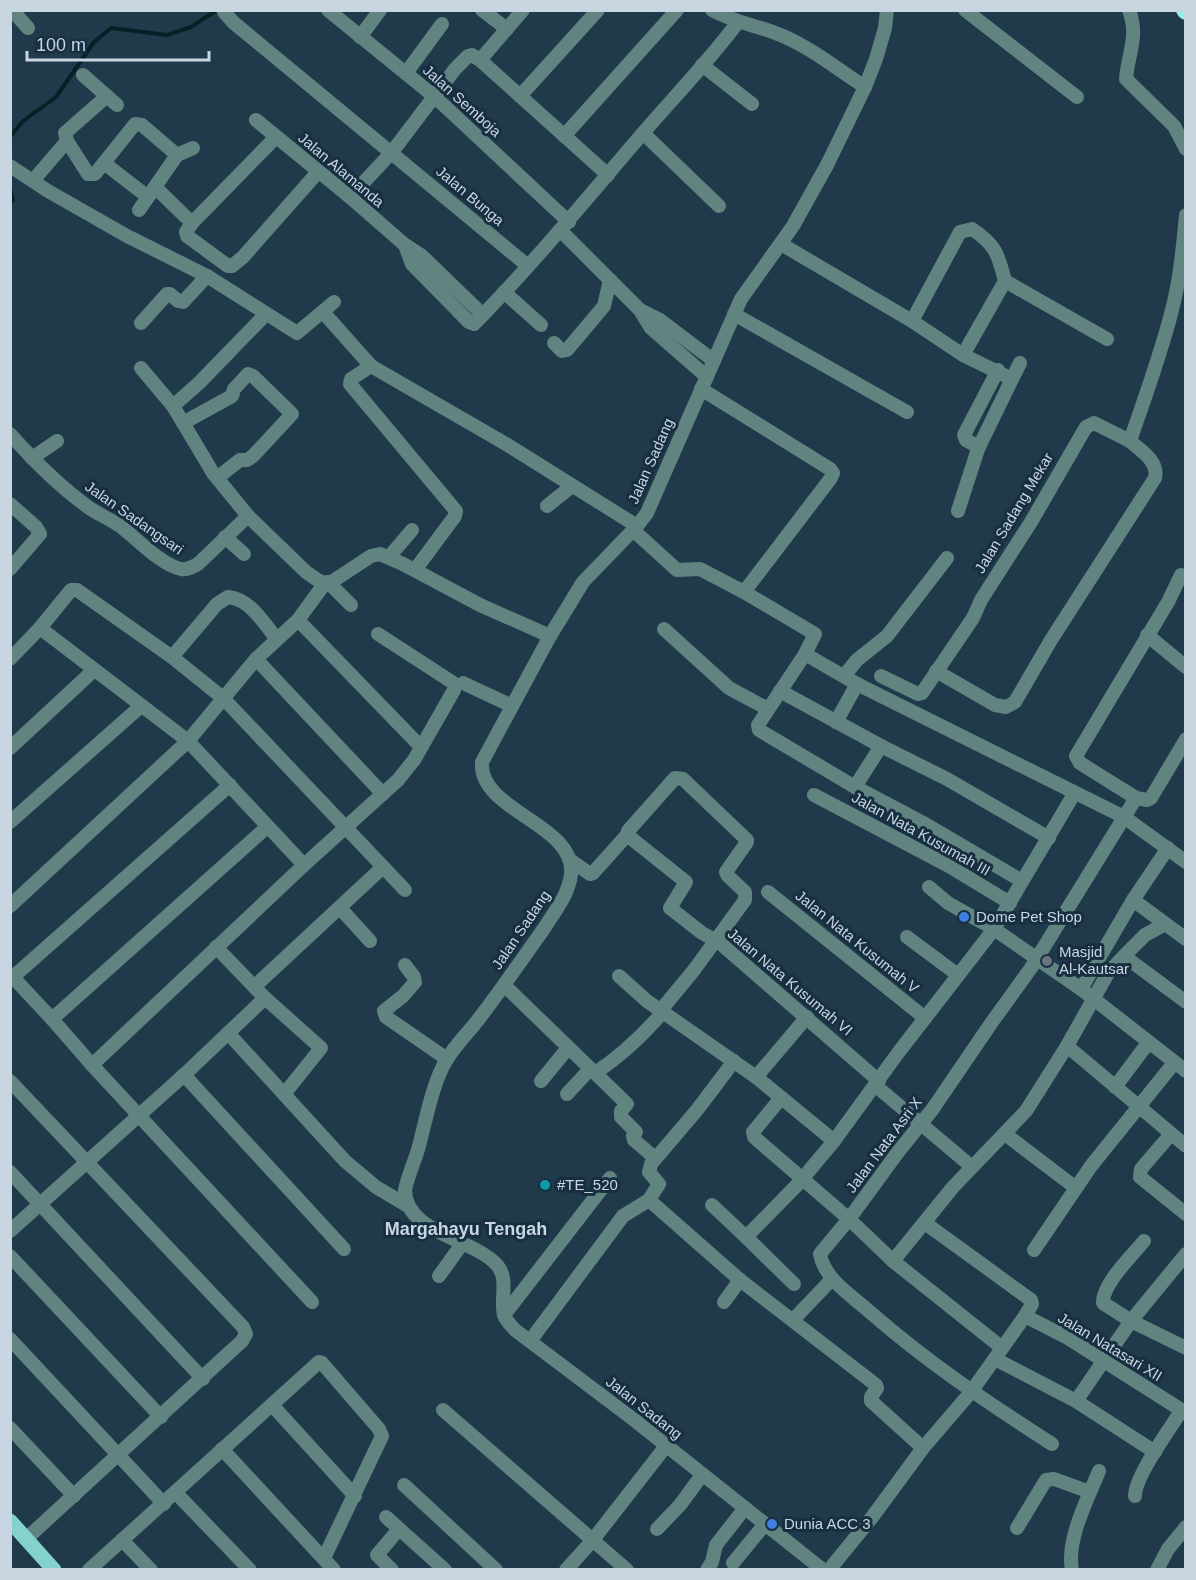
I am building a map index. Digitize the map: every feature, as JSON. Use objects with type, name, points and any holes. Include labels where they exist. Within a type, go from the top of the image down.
[{"type":"main road","points":[[10,1521],[54,1569]]},
{"type":"street","points":[[12,10],[28,28]]},
{"type":"street","name":"Jalan Semboja","points":[[328,10],[435,97],[564,226],[610,280],[640,310]]},
{"type":"street","points":[[360,37],[380,10]]},
{"type":"street","points":[[482,10],[507,28]]},
{"type":"street","points":[[480,60],[523,10]]},
{"type":"street","points":[[520,96],[598,10]]},
{"type":"street","points":[[564,136],[677,10]]},
{"type":"street","points":[[712,10],[738,22],[789,39],[865,87]]},
{"type":"street","name":"Jalan Sadang","points":[[408,1206],[405,1197],[407,1182],[432,1098],[447,1059],[504,985],[562,900],[570,881],[570,860],[558,842],[496,794],[485,782],[482,762],[550,636],[583,582],[647,513],[741,298],[781,243],[827,165],[865,87],[882,39],[888,10]]},
{"type":"street","points":[[965,10],[1077,97]]},
{"type":"street","points":[[1129,10],[1134,36],[1126,79],[1174,126],[1185,149]]},
{"type":"street","name":"Jalan Bunga","points":[[224,12],[528,267]]},
{"type":"street","points":[[542,326],[504,292],[564,226],[738,22]]},
{"type":"street","points":[[406,73],[442,24]]},
{"type":"street","points":[[350,197],[392,152],[464,58],[472,55],[608,175]]},
{"type":"street","points":[[702,65],[752,104]]},
{"type":"street","points":[[83,75],[112,100],[66,131],[67,141],[88,174],[95,174],[135,124],[142,125],[177,155]]},
{"type":"street","name":"Jalan Alamanda","points":[[256,120],[405,245],[422,256],[477,320],[504,292]]},
{"type":"street","points":[[643,133],[719,206]]},
{"type":"street","points":[[190,229],[276,137]]},
{"type":"street","points":[[37,176],[67,141]]},
{"type":"street","points":[[139,210],[177,155],[193,148]]},
{"type":"street","points":[[104,163],[152,192],[228,266],[232,266],[243,257],[318,172]]},
{"type":"street","points":[[10,166],[48,191],[127,236],[207,276],[297,333],[328,307],[371,366],[506,444],[572,486],[635,528],[677,570],[698,568],[815,633],[805,654],[758,725],[759,730],[1022,881]]},
{"type":"street","points":[[936,671],[995,705],[1006,707],[1015,702],[1155,478],[1156,473],[1152,461],[1130,441],[1163,346],[1173,308],[1182,257],[1185,214]]},
{"type":"street","points":[[912,321],[958,235],[964,230],[972,229],[985,238],[998,254],[1005,281],[963,355]]},
{"type":"street","points":[[781,243],[912,321],[963,355],[998,370],[1012,379]]},
{"type":"street","points":[[141,323],[167,294],[183,302],[207,276]]},
{"type":"street","points":[[554,344],[562,351],[567,350],[604,306],[610,280]]},
{"type":"street","points":[[1005,281],[1107,339]]},
{"type":"street","points":[[640,310],[660,320],[714,361]]},
{"type":"street","points":[[640,310],[651,328],[704,383],[833,473],[744,592]]},
{"type":"street","points":[[173,406],[199,383],[266,314]]},
{"type":"street","points":[[735,314],[907,412]]},
{"type":"street","points":[[958,511],[979,447],[1020,363]]},
{"type":"street","points":[[371,366],[351,379],[350,384],[456,512],[415,570]]},
{"type":"street","points":[[141,368],[173,406],[217,478],[248,516],[306,572],[327,583],[351,605]]},
{"type":"street","points":[[979,447],[966,440],[964,435],[998,370]]},
{"type":"street","points":[[183,423],[232,396],[234,389],[248,374],[253,376],[292,414],[253,456],[247,460],[240,460],[217,478]]},
{"type":"street","name":"Jalan Sadang Mekar","points":[[881,676],[918,694],[922,693],[973,618],[981,600],[1031,522],[1086,427],[1094,423],[1130,441]]},
{"type":"street","name":"Jalan Sadangsari","points":[[10,434],[70,493],[173,566],[192,568],[248,516]]},
{"type":"street","points":[[32,458],[57,441]]},
{"type":"street","points":[[547,506],[572,486]]},
{"type":"street","points":[[10,504],[36,527],[40,534],[10,569]]},
{"type":"street","points":[[388,557],[412,530]]},
{"type":"street","points":[[225,537],[244,554]]},
{"type":"street","points":[[10,906],[188,741],[256,659],[298,620],[327,583],[375,554],[388,557],[480,605],[550,636]]},
{"type":"street","points":[[844,676],[857,660],[887,636],[946,558]]},
{"type":"street","points":[[1181,575],[1168,602],[1076,756],[1080,763],[1142,800],[1151,798],[1185,740]]},
{"type":"street","points":[[10,659],[40,628],[69,592],[77,591],[172,657],[223,698],[405,890]]},
{"type":"street","points":[[172,657],[217,604],[228,597],[247,603],[276,638]]},
{"type":"street","points":[[298,620],[421,747]]},
{"type":"street","points":[[40,628],[140,707],[188,741],[304,865]]},
{"type":"street","points":[[664,629],[729,688],[768,709]]},
{"type":"street","points":[[92,1065],[407,770],[454,690],[454,682],[378,634]]},
{"type":"street","points":[[1147,635],[1185,668]]},
{"type":"street","points":[[805,654],[857,684],[1124,817],[1185,862]]},
{"type":"street","points":[[256,659],[384,794]]},
{"type":"street","points":[[10,748],[93,671]]},
{"type":"street","points":[[463,683],[512,706]]},
{"type":"street","points":[[836,722],[857,684]]},
{"type":"street","points":[[780,691],[947,779],[1049,838]]},
{"type":"street","points":[[10,822],[140,707]]},
{"type":"street","points":[[855,787],[881,746]]},
{"type":"street","points":[[567,1094],[592,1071],[617,1058],[650,1028],[716,941],[745,900],[745,892],[726,872],[747,840],[683,779],[677,777],[673,778],[592,874],[570,860]]},
{"type":"street","points":[[230,785],[12,976],[312,1302]]},
{"type":"street","points":[[746,1237],[803,1178],[834,1141],[994,929],[1074,794]]},
{"type":"street","name":"Jalan Nata Kusumah III","points":[[814,795],[949,866],[1011,903]]},
{"type":"street","name":"Jalan Nata Asri X","points":[[1052,1444],[971,1392],[905,1343],[832,1279],[820,1254],[920,1125],[1037,960],[1136,798]]},
{"type":"street","points":[[52,1019],[267,827]]},
{"type":"street","name":"Jalan Nata Kusumah VI","points":[[627,835],[685,881],[686,884],[669,906],[676,913],[716,941],[807,1017],[920,1125],[972,1167]]},
{"type":"street","points":[[1081,989],[1132,900],[1168,848]]},
{"type":"street","points":[[255,986],[383,867]]},
{"type":"street","points":[[929,887],[948,903],[994,929],[1081,989],[1185,1071]]},
{"type":"street","name":"Jalan Nata Kusumah V","points":[[768,892],[925,1018]]},
{"type":"street","points":[[1132,900],[1185,939]]},
{"type":"street","points":[[340,908],[370,941]]},
{"type":"street","points":[[893,1261],[953,1187],[1026,1111],[1067,1046],[1108,973],[1145,935],[1165,924]]},
{"type":"street","points":[[907,937],[958,975]]},
{"type":"street","points":[[216,947],[265,998],[331,1059]]},
{"type":"street","points":[[1125,956],[1185,1002]]},
{"type":"street","points":[[405,965],[415,982],[403,996],[384,1011],[386,1017],[447,1059]]},
{"type":"street","points":[[619,976],[662,1011],[756,1077],[834,1141]]},
{"type":"street","points":[[504,985],[627,1104],[621,1111],[621,1117],[636,1131],[634,1140],[655,1158]]},
{"type":"street","points":[[10,1231],[184,1075],[265,998]]},
{"type":"street","points":[[756,1077],[807,1017]]},
{"type":"street","points":[[228,1033],[345,1161],[376,1187],[408,1206],[421,1221],[486,1257],[500,1270],[504,1315]]},
{"type":"street","points":[[1115,1087],[1148,1043]]},
{"type":"street","points":[[1067,1046],[1185,1146]]},
{"type":"street","points":[[285,1094],[321,1048]]},
{"type":"street","points":[[541,1081],[568,1048]]},
{"type":"street","points":[[530,1341],[623,1216],[648,1200],[659,1186],[648,1172],[655,1158],[697,1110],[734,1061]]},
{"type":"street","points":[[1034,1250],[1091,1166],[1173,1063]]},
{"type":"street","points":[[184,1075],[344,1249]]},
{"type":"street","points":[[10,1081],[243,1327],[246,1334],[242,1341],[203,1379],[27,1538]]},
{"type":"street","points":[[781,1098],[753,1135],[998,1353],[1155,1452]]},
{"type":"street","points":[[1005,1134],[1076,1188]]},
{"type":"street","points":[[1171,1134],[1141,1169],[1140,1177],[1185,1214]]},
{"type":"street","points":[[10,1172],[203,1379]]},
{"type":"street","points":[[504,1315],[610,1178]]},
{"type":"street","points":[[648,1200],[740,1280],[876,1385],[877,1388],[871,1401],[924,1448]]},
{"type":"street","points":[[712,1205],[794,1284]]},
{"type":"street","points":[[829,1569],[971,1392],[1032,1304],[1031,1300],[925,1222]]},
{"type":"street","points":[[1144,1240],[1107,1286],[1103,1303],[1131,1321],[1185,1346]]},
{"type":"street","points":[[439,1276],[462,1244]]},
{"type":"street","points":[[1076,1401],[1131,1321],[1185,1254]]},
{"type":"street","points":[[10,1256],[160,1417]]},
{"type":"street","points":[[793,1320],[832,1279]]},
{"type":"street","points":[[724,1302],[740,1280]]},
{"type":"street","name":"Jalan Sadang","points":[[504,1315],[515,1330],[823,1569]]},
{"type":"street","name":"Jalan Natasari XII","points":[[1025,1316],[1105,1360],[1183,1412],[1137,1483],[1135,1496]]},
{"type":"street","points":[[10,1339],[119,1453],[164,1504]]},
{"type":"street","points":[[89,1569],[164,1504],[316,1363],[322,1363],[382,1434],[324,1558]]},
{"type":"street","points":[[272,1405],[354,1496]]},
{"type":"street","points":[[444,1410],[627,1569]]},
{"type":"street","points":[[10,1428],[74,1496]]},
{"type":"street","points":[[566,1569],[592,1540],[666,1446]]},
{"type":"street","points":[[222,1449],[334,1569]]},
{"type":"street","points":[[1072,1569],[1071,1549],[1099,1471]]},
{"type":"street","points":[[657,1529],[680,1505],[702,1475]]},
{"type":"street","points":[[1017,1528],[1046,1480],[1054,1479],[1090,1492]]},
{"type":"street","points":[[404,1485],[496,1569]]},
{"type":"street","points":[[176,1493],[250,1569]]},
{"type":"street","points":[[707,1569],[712,1562],[716,1545],[745,1508]]},
{"type":"street","points":[[386,1517],[444,1569]]},
{"type":"street","points":[[733,1563],[765,1524]]},
{"type":"street","points":[[1157,1569],[1185,1527]]},
{"type":"street","points":[[392,1569],[377,1555],[399,1528]]},
{"type":"street","points":[[122,1540],[151,1569]]},
{"type":"waterway","points":[[10,137],[23,121],[56,97],[94,42],[111,28],[167,35],[191,27],[217,10]]},
{"type":"waterway","points":[[10,189],[13,200],[10,203]]},
{"type":"place","name":"Dome Pet Shop","points":[[964,917]]},
{"type":"place","name":"Masjid Al-Kautsar","points":[[1047,961]]},
{"type":"place","name":"#TE_520","points":[[545,1185]]},
{"type":"place","name":"Dunia ACC 3","points":[[772,1524]]},
{"type":"district","name":"Margahayu Tengah","points":[[466,1229]]}]
